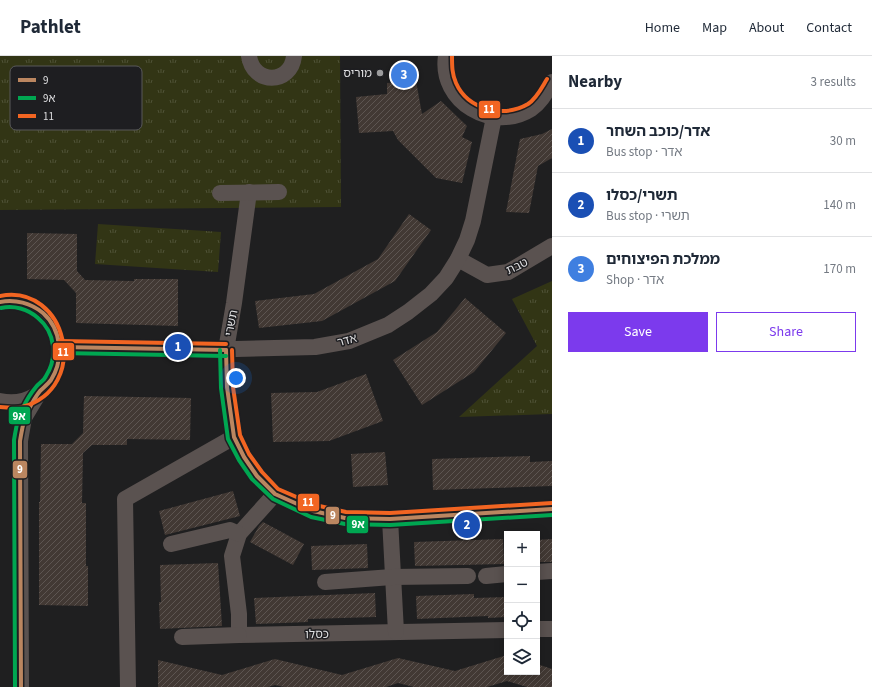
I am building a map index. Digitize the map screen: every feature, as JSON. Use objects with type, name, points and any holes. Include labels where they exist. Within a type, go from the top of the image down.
[{"type":"street","points":[[249,56],[251,65],[255,71],[261,76],[269,78],[277,78],[284,75],[290,69],[294,56]]},
{"type":"street","points":[[446,56],[446,73],[452,89],[463,103],[477,112],[494,117],[507,117],[520,114],[532,108],[544,96],[552,82]]},
{"type":"street","name":"אדר","points":[[60,347],[226,350],[314,347],[349,341],[388,325],[431,294],[446,278],[458,259],[467,240],[473,221],[494,117]]},
{"type":"street","name":"תשרי","points":[[249,192],[226,350],[227,387],[234,437],[244,457],[257,476],[275,494],[312,511],[345,518],[390,519],[552,509]]},
{"type":"street","points":[[220,193],[280,192]]},
{"type":"street","name":"טבת","points":[[458,259],[487,275],[508,272],[552,246]]},
{"type":"street","points":[[0,302],[6,300],[19,302],[32,306],[42,313],[51,323],[57,335],[60,347],[58,364],[51,380],[39,393],[24,418],[20,441],[21,687]]},
{"type":"street","points":[[0,401],[8,402],[24,400],[39,393]]},
{"type":"street","points":[[128,687],[125,499],[234,437]]},
{"type":"street","points":[[239,635],[239,614],[232,556],[239,534],[275,494]]},
{"type":"street","points":[[390,519],[396,632]]},
{"type":"street","points":[[171,544],[230,530],[239,534]]},
{"type":"street","points":[[540,572],[552,572]]},
{"type":"street","points":[[486,576],[504,574]]},
{"type":"street","points":[[325,582],[392,577],[468,576]]},
{"type":"street","points":[[540,629],[552,628]]},
{"type":"street","name":"כסלו","points":[[182,637],[504,630]]},
{"type":"green space","points":[[0,56],[340,56],[341,207],[0,210]]},
{"type":"green space","points":[[98,224],[221,232],[218,272],[95,264]]},
{"type":"green space","points":[[552,281],[552,414],[459,417],[537,346],[512,299]]},
{"type":"building","points":[[416,81],[422,114],[441,101],[467,126],[462,137],[472,142],[462,183],[436,178],[398,140],[393,131],[359,133],[356,97],[387,94],[387,83]]},
{"type":"building","points":[[552,129],[552,158],[538,166],[529,213],[506,212],[520,139],[542,134]]},
{"type":"building","points":[[409,214],[431,230],[395,281],[322,321],[259,328],[255,301],[314,294],[378,259]]},
{"type":"building","points":[[27,233],[77,234],[77,271],[85,280],[134,281],[134,279],[178,279],[178,326],[76,323],[76,293],[64,280],[27,279]]},
{"type":"building","points":[[465,298],[506,333],[474,372],[422,405],[393,360],[437,332]]},
{"type":"building","points":[[366,374],[383,421],[329,441],[273,442],[271,393],[317,392]]},
{"type":"building","points":[[84,396],[191,398],[190,440],[127,439],[127,445],[92,445],[83,453],[82,503],[86,503],[86,566],[88,566],[88,606],[39,605],[39,502],[41,444],[72,444],[83,433]]},
{"type":"building","points":[[385,452],[388,485],[353,487],[351,454]]},
{"type":"building","points":[[530,456],[530,462],[552,461],[552,486],[433,490],[432,459]]},
{"type":"building","points":[[233,491],[240,516],[165,535],[159,511]]},
{"type":"building","points":[[263,522],[304,544],[293,565],[250,542]]},
{"type":"building","points":[[503,539],[504,564],[415,566],[414,542]]},
{"type":"building","points":[[552,539],[552,562],[540,562],[540,540]]},
{"type":"building","points":[[367,544],[368,568],[312,570],[311,546]]},
{"type":"building","points":[[218,563],[222,626],[160,629],[160,565]]},
{"type":"building","points":[[375,593],[376,617],[308,619],[308,622],[256,624],[254,598]]},
{"type":"building","points":[[474,594],[474,598],[504,597],[504,617],[488,618],[488,616],[417,619],[416,596]]},
{"type":"building","points":[[504,656],[504,675],[540,675],[540,665],[552,669],[552,687],[527,687],[507,681],[487,687],[414,687],[398,683],[386,687],[284,687],[275,685],[268,687],[158,687],[158,660],[222,675],[275,659],[342,675],[398,658],[455,671]]},
{"type":"transit line","name":"11","points":[[452,56],[454,76],[456,83],[462,92],[469,100],[488,109],[498,111],[508,110],[519,108],[528,104],[537,96],[547,79]]},
{"type":"transit line","name":"11","points":[[0,296],[23,296],[42,305],[55,320],[62,340],[63,360],[58,380],[44,396],[22,407],[0,407]]},
{"type":"transit line","name":"9","points":[[0,302],[11,301],[28,304],[43,313],[54,328],[59,345],[58,363],[55,372],[51,380],[37,395],[27,413],[20,441],[21,687]]},
{"type":"transit line","name":"9א","points":[[1,308],[21,308],[30,312],[44,324],[48,330],[53,345],[50,369],[43,381],[37,386],[27,400],[19,416],[14,440],[15,687]]},
{"type":"transit line","name":"11","points":[[60,341],[226,344]]},
{"type":"transit line","name":"9","points":[[60,347],[226,350]]},
{"type":"transit line","name":"9א","points":[[220,350],[221,388],[228,439],[239,460],[252,479],[273,499],[311,517],[345,524],[390,525],[552,515]]},
{"type":"transit line","name":"9","points":[[226,350],[227,387],[234,437],[244,457],[257,476],[275,494],[313,511],[345,518],[390,519],[552,509]]},
{"type":"transit line","name":"11","points":[[232,350],[233,387],[240,435],[249,454],[262,472],[278,489],[315,505],[346,512],[390,513],[552,503]]},
{"type":"transit line","name":"9א","points":[[60,353],[226,356]]},
{"type":"place","name":"מוריס","points":[[380,73]]},
{"type":"place","name":"ממלכת הפיצוחים","points":[[404,75]]},
{"type":"place","name":"אדר/כוכב השחר","points":[[178,347]]},
{"type":"place","name":"תשרי/כסלו","points":[[467,525]]}]
